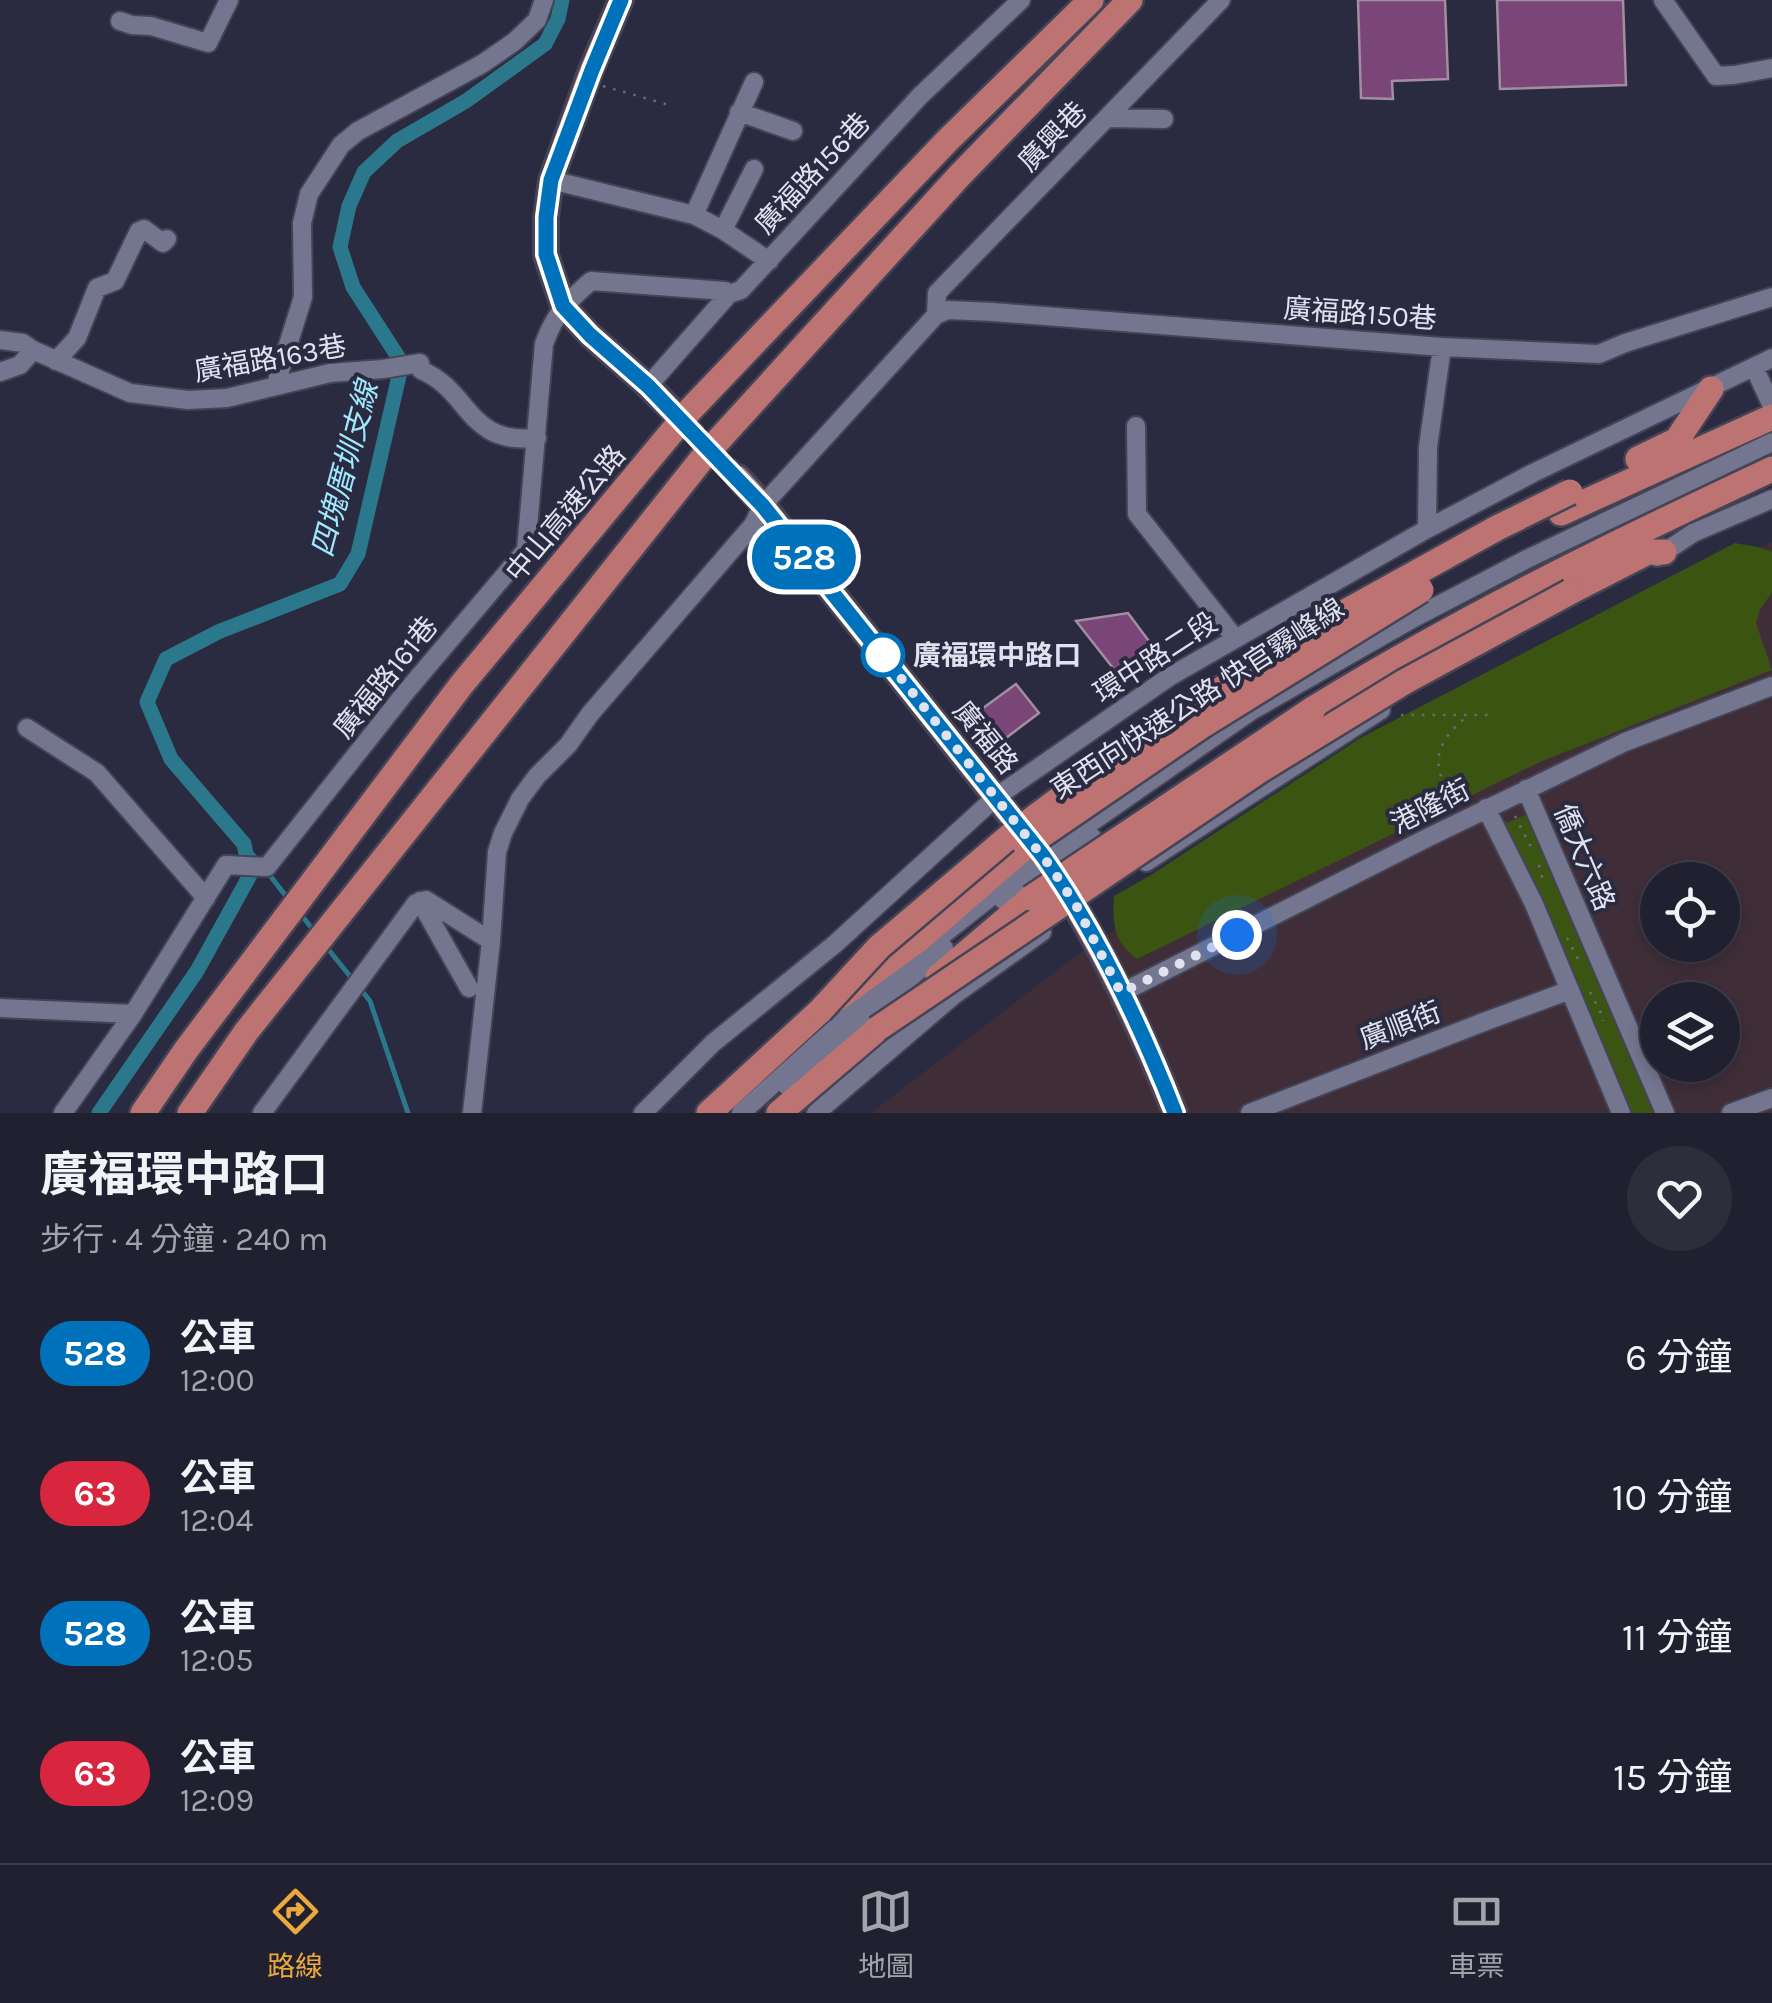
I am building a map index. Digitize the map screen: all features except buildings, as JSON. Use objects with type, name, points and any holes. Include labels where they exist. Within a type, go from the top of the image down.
[{"type":"highway","name":"中山高速公路","points":[[143,1113],[186,1050],[462,684],[691,409],[948,141],[1090,0]]},
{"type":"highway","points":[[190,1113],[246,1032],[705,455],[960,174],[1130,0]]},
{"type":"highway","points":[[820,1011],[879,947],[908,922],[1011,834],[1117,756],[1320,626],[1497,528],[1678,440],[1711,388]]},
{"type":"highway","name":"東西向快速公路 快官霧峰線","points":[[710,1113],[820,1011],[918,940],[1026,846],[1203,726],[1398,603],[1561,513],[1772,417]]},
{"type":"highway","points":[[778,1113],[1031,898],[1328,700],[1391,660],[1610,546],[1772,469]]},
{"type":"highway","points":[[876,1029],[1279,758],[1404,682],[1648,552],[1664,552]]},
{"type":"main road","points":[[621,0],[551,180],[546,254],[563,306],[681,420]]},
{"type":"main road","name":"廣福路","points":[[738,477],[1047,861],[1077,907],[1121,993],[1174,1113]]},
{"type":"street","points":[[120,20],[208,43],[229,0]]},
{"type":"street","points":[[277,386],[303,297],[302,223],[309,194],[342,145],[514,42],[538,20],[544,0]]},
{"type":"street","name":"廣福路156巷","points":[[648,386],[729,294],[741,290],[920,96],[1020,0]]},
{"type":"street","name":"廣興巷","points":[[472,1113],[498,852],[520,799],[753,525],[763,506],[936,315],[937,294],[1221,0]]},
{"type":"street","points":[[1663,0],[1716,76],[1772,68]]},
{"type":"street","points":[[694,215],[754,82]]},
{"type":"street","points":[[740,112],[792,131]]},
{"type":"street","points":[[1108,118],[1164,119]]},
{"type":"street","points":[[722,230],[754,169]]},
{"type":"street","points":[[551,180],[694,215],[769,261]]},
{"type":"street","points":[[56,361],[77,338],[97,288],[115,282],[139,231],[144,229],[163,243],[167,239]]},
{"type":"street","points":[[563,306],[591,281],[729,294]]},
{"type":"street","name":"廣福路150巷","points":[[936,315],[948,310],[994,312],[1442,347],[1599,354],[1772,297]]},
{"type":"street","name":"廣福路161巷","points":[[62,1113],[133,1014],[226,865],[267,867],[405,693],[526,550],[544,344],[563,306]]},
{"type":"street","name":"廣福路163巷","points":[[0,340],[22,343],[130,393],[188,400],[227,398],[330,373],[420,366],[486,431],[516,440],[537,438]]},
{"type":"street","points":[[1427,529],[1428,446],[1442,347]]},
{"type":"street","points":[[0,372],[20,365],[33,350]]},
{"type":"street","points":[[1767,361],[1772,406]]},
{"type":"street","name":"環中路二段","points":[[643,1113],[713,1043],[835,944],[996,798],[1169,676],[1533,473],[1767,361]]},
{"type":"street","points":[[1136,426],[1137,514],[1235,638]]},
{"type":"street","points":[[741,1113],[917,954],[1251,711],[1414,618],[1528,559],[1772,442]]},
{"type":"street","points":[[757,1113],[1047,861],[1244,728],[1527,567],[1772,455]]},
{"type":"street","points":[[816,1113],[954,995],[1077,907],[1399,698],[1694,532],[1772,499]]},
{"type":"street","name":"港隆街","points":[[1121,993],[1625,742],[1772,686]]},
{"type":"street","points":[[27,728],[97,773],[206,898]]},
{"type":"street","name":"僑大六路","points":[[1526,789],[1664,1113]]},
{"type":"street","points":[[1486,808],[1580,991],[1620,1113]]},
{"type":"street","points":[[262,1113],[416,903],[426,900],[491,941]]},
{"type":"street","points":[[420,901],[469,988]]},
{"type":"street","name":"廣順街","points":[[1250,1113],[1580,991]]},
{"type":"street","points":[[0,1008],[133,1014]]},
{"type":"street","points":[[1732,1113],[1772,1098]]},
{"type":"path","points":[[587,82],[669,104]]},
{"type":"path","points":[[1401,715],[1491,715]]},
{"type":"path","points":[[1459,802],[1446,789],[1439,754],[1444,738],[1469,715]]},
{"type":"path","points":[[1580,991],[1603,1017],[1602,1026]]},
{"type":"shaded area","points":[[1772,542],[1772,1113],[871,1113],[1138,913],[1644,604]]},
{"type":"green space","points":[[1735,543],[1772,552],[1772,592],[1756,623],[1772,670],[1540,762],[1137,959],[1123,946],[1114,923],[1114,896],[1362,737]]},
{"type":"green space","points":[[1526,815],[1531,818],[1640,1073],[1640,1082],[1644,1082],[1657,1113],[1627,1113],[1503,824]]},
{"type":"waterway","name":"四塊厝圳支線","points":[[99,1113],[197,971],[250,875],[244,844],[171,759],[147,702],[166,659],[218,632],[340,584],[358,554],[402,363],[353,287],[340,247],[349,206],[364,172],[397,141],[466,101],[545,44],[558,19],[562,0]]},
{"type":"waterway","points":[[244,844],[258,861]]},
{"type":"waterway","points":[[268,873],[289,900]]},
{"type":"waterway","points":[[299,912],[314,931]]},
{"type":"waterway","points":[[324,944],[370,1001],[408,1113]]},
{"type":"tunnel","points":[[681,419],[738,477]]},
{"type":"bus line","name":"528","points":[[621,0],[551,180],[546,254],[563,306],[738,477],[1043,856],[1077,907],[1139,1030],[1175,1113]]},
{"type":"place","name":"廣福環中路口","points":[[883,655]]},
{"type":"route","points":[[883,655],[1050,866],[1077,907],[1121,993],[1237,935]]}]
